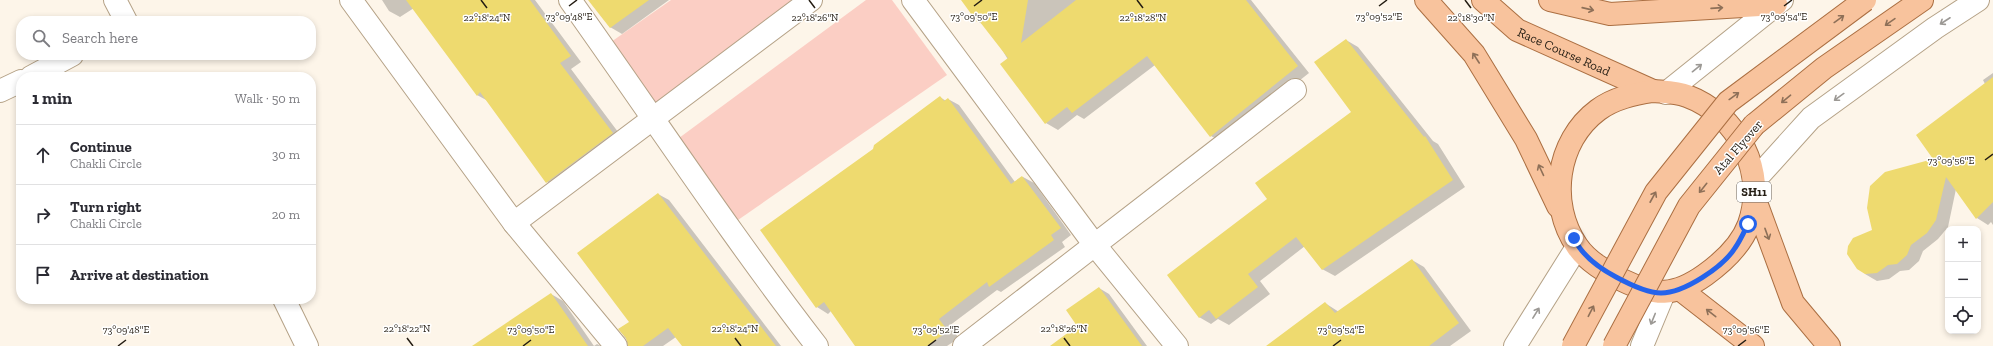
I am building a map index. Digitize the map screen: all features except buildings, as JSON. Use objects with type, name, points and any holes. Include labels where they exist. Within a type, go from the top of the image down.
[{"type":"main road","name":"SH11","points":[[1426,0],[1474,54],[1526,139],[1577,246],[1600,269],[1629,283],[1672,291],[1753,346]]},
{"type":"main road","name":"Race Course Road","points":[[1484,0],[1517,30],[1660,92]]},
{"type":"main road","points":[[1550,0],[1610,14],[1779,2]]},
{"type":"main road","points":[[1573,346],[1656,192],[1728,102],[1865,0]]},
{"type":"main road","name":"Atal Flyover","points":[[1614,346],[1689,206],[1754,125],[1824,68],[1922,0]]},
{"type":"main road","name":"SH11","points":[[1563,218],[1559,188],[1564,158],[1577,132],[1598,110],[1625,96],[1660,92],[1686,96],[1716,111],[1738,134],[1751,164],[1754,188],[1793,303],[1829,346]]},
{"type":"main road","name":"SH11","points":[[1672,291],[1714,269],[1734,250],[1748,224],[1754,188]]},
{"type":"street","points":[[115,0],[123,16]]},
{"type":"street","points":[[350,0],[514,223],[616,346]]},
{"type":"street","points":[[570,0],[655,119],[767,282],[817,346]]},
{"type":"street","points":[[514,223],[655,119],[811,0]]},
{"type":"street","points":[[913,0],[1094,244],[1177,346]]},
{"type":"street","points":[[1754,188],[1811,118],[1935,28],[1978,0]]},
{"type":"street","points":[[1660,92],[1779,2]]},
{"type":"street","points":[[41,72],[63,60]]},
{"type":"street","points":[[0,91],[16,84]]},
{"type":"street","points":[[964,346],[1295,90]]},
{"type":"street","points":[[1515,346],[1577,246]]},
{"type":"street","points":[[1642,346],[1672,291]]},
{"type":"street","points":[[286,304],[307,346]]},
{"type":"shaded area","points":[[671,0],[804,0],[658,111],[611,42]]},
{"type":"shaded area","points":[[866,0],[892,0],[947,75],[738,220],[679,138]]},
{"type":"route","points":[[1574,238],[1577,246],[1600,269],[1629,283],[1660,293],[1681,290],[1692,285],[1714,269],[1734,250],[1748,224]]}]
